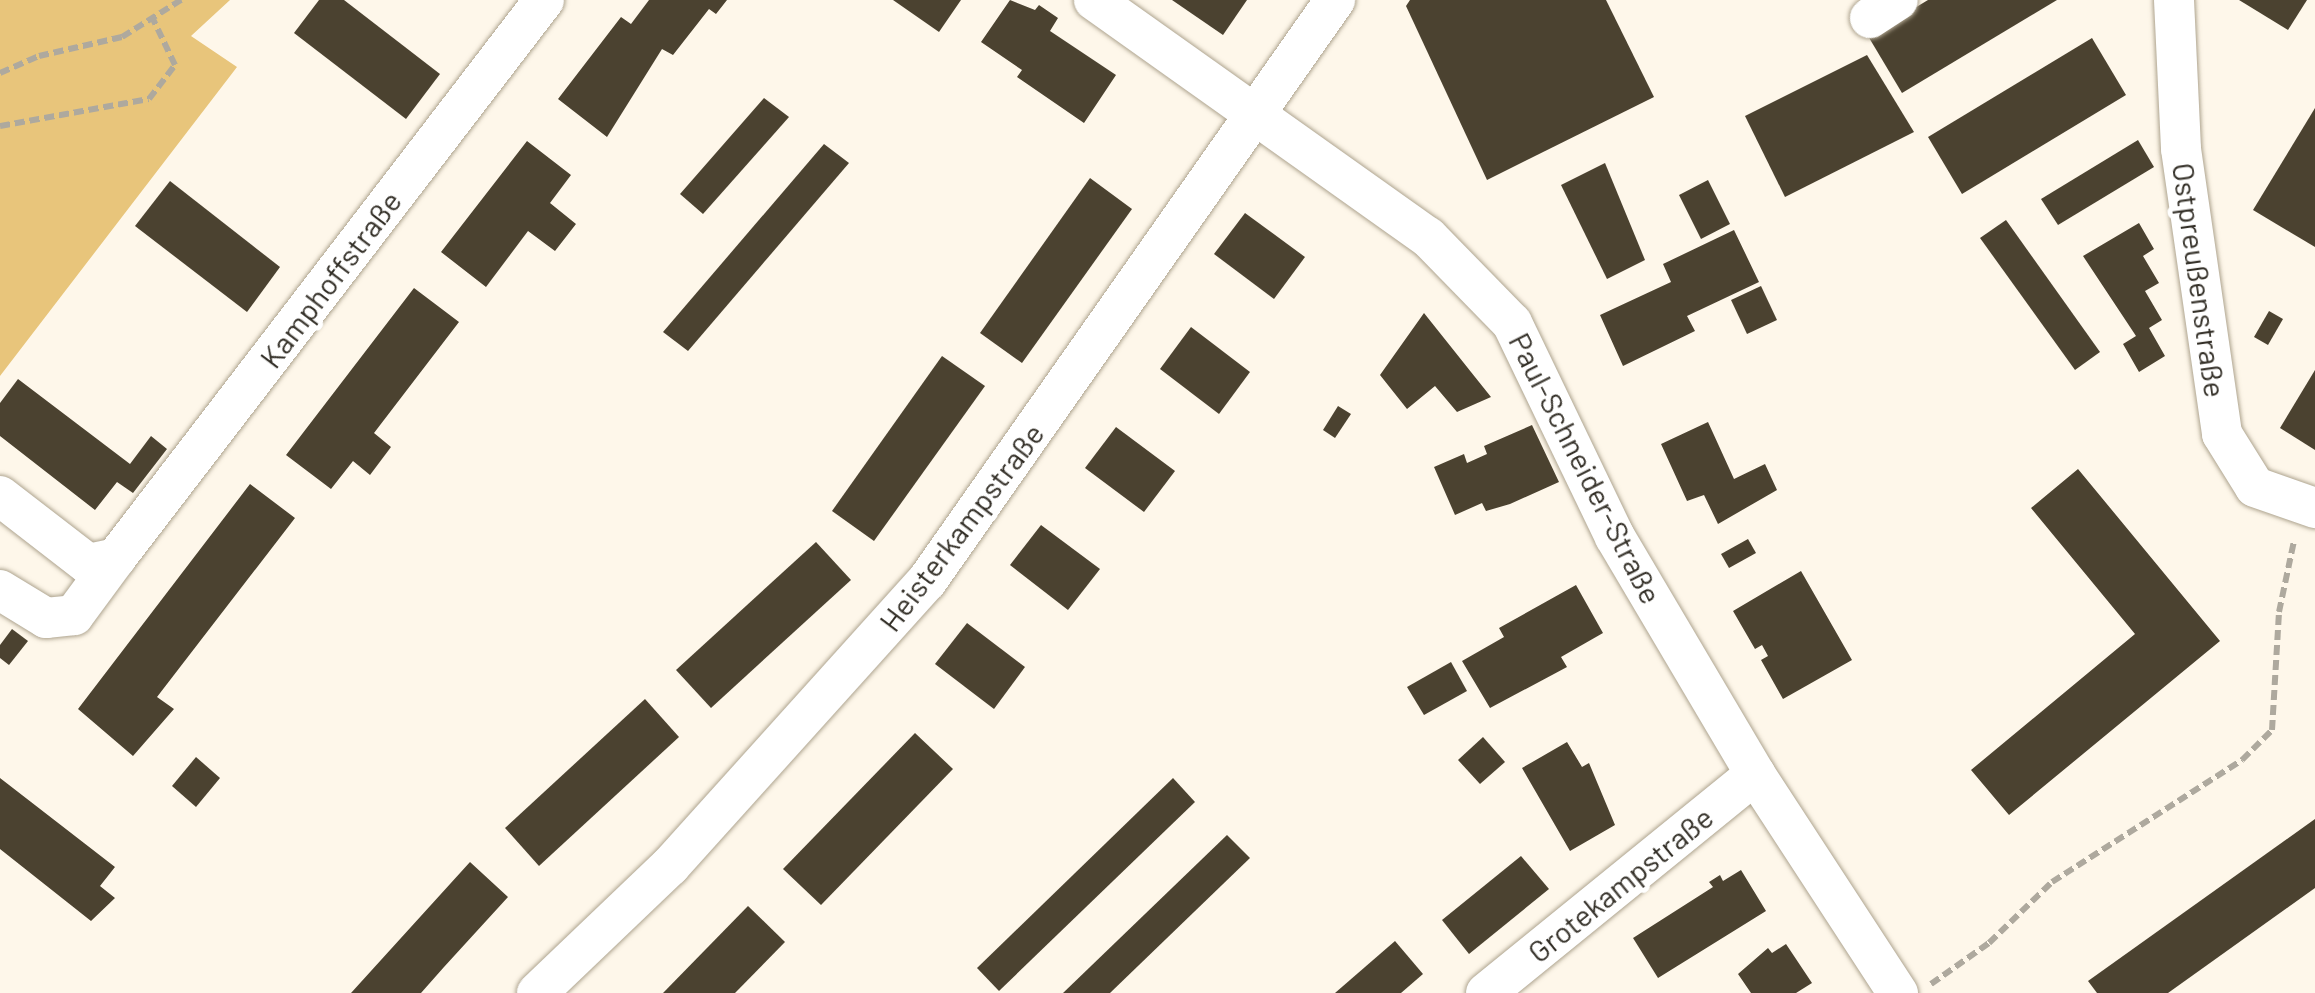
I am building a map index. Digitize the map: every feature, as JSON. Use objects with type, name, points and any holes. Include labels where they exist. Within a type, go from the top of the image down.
[{"type":"street","name":"Kamphoffstraße","points":[[0,590],[46,618],[74,615],[544,0]]},
{"type":"street","points":[[1094,0],[1261,113]]},
{"type":"street","name":"Heisterkampstraße","points":[[537,993],[670,866],[927,581],[1261,113],[1335,0]]},
{"type":"street","name":"Ostpreußenstraße","points":[[2174,0],[2182,150],[2222,434],[2256,486],[2308,507]]},
{"type":"street","name":"Paul-Schneider-Straße","points":[[1261,113],[1428,237],[1512,324],[1614,537],[1755,774],[1898,993]]},
{"type":"street","points":[[0,496],[88,564],[116,558]]},
{"type":"street","name":"Grotekampstraße","points":[[1486,993],[1755,774]]},
{"type":"path","points":[[0,74],[39,56],[122,38],[182,0]]},
{"type":"path","points":[[0,126],[149,100],[175,66],[153,19]]},
{"type":"path","points":[[1918,993],[1990,943],[2052,882],[2242,760],[2272,730],[2279,612],[2308,507]]},
{"type":"shaded area","points":[[0,0],[230,0],[191,36],[237,67],[0,376]]},
{"type":"building","points":[[319,0],[344,0],[440,74],[406,119],[294,33]]},
{"type":"building","points":[[649,0],[727,0],[716,14],[709,9],[673,55],[662,49],[607,137],[558,99],[621,17],[631,24]]},
{"type":"building","points":[[893,0],[961,0],[939,32]]},
{"type":"building","points":[[1010,0],[1035,10],[1039,5],[1058,18],[1050,31],[1116,75],[1084,123],[1017,77],[1022,70],[981,42]]},
{"type":"building","points":[[1172,0],[1247,0],[1223,35]]},
{"type":"building","points":[[1410,0],[1606,0],[1654,97],[1487,180],[1406,6]]},
{"type":"building","points":[[1928,0],[2057,0],[1902,93],[1868,36]]},
{"type":"building","points":[[2239,0],[2307,0],[2288,30]]},
{"type":"building","points":[[2092,38],[2126,95],[1962,194],[1928,137]]},
{"type":"building","points":[[1867,55],[1914,132],[1785,197],[1745,116]]},
{"type":"building","points":[[764,98],[789,117],[703,214],[680,194]]},
{"type":"building","points":[[2315,108],[2315,247],[2253,210]]},
{"type":"building","points":[[2138,140],[2154,167],[2058,225],[2041,199]]},
{"type":"building","points":[[527,141],[571,175],[550,203],[576,224],[555,251],[528,231],[486,287],[441,252]]},
{"type":"building","points":[[824,144],[849,163],[688,351],[663,332]]},
{"type":"building","points":[[1605,163],[1645,260],[1607,279],[1561,185]]},
{"type":"building","points":[[1090,178],[1132,209],[1022,363],[980,333]]},
{"type":"building","points":[[1708,180],[1730,224],[1701,239],[1679,195]]},
{"type":"building","points":[[170,181],[280,267],[247,312],[135,226]]},
{"type":"building","points":[[1245,213],[1305,257],[1274,299],[1214,254]]},
{"type":"building","points":[[2006,220],[2100,352],[2075,370],[1980,238]]},
{"type":"building","points":[[2139,223],[2154,249],[2143,256],[2159,283],[2145,291],[2162,320],[2149,328],[2165,356],[2139,372],[2123,344],[2136,336],[2083,256]]},
{"type":"building","points":[[1734,230],[1759,282],[1687,316],[1695,331],[1623,366],[1600,315],[1671,282],[1663,264]]},
{"type":"building","points":[[1761,286],[1777,320],[1747,334],[1731,300]]},
{"type":"building","points":[[414,288],[459,322],[374,433],[391,447],[370,475],[353,461],[331,489],[286,455]]},
{"type":"building","points":[[2269,311],[2283,319],[2268,345],[2254,337]]},
{"type":"building","points":[[1424,313],[1491,397],[1457,412],[1435,386],[1407,409],[1380,375]]},
{"type":"building","points":[[1191,327],[1250,372],[1219,414],[1160,369]]},
{"type":"building","points":[[942,356],[985,386],[874,541],[832,511]]},
{"type":"building","points":[[2315,370],[2315,450],[2280,428]]},
{"type":"building","points":[[18,379],[130,464],[151,436],[167,449],[133,493],[117,482],[95,510],[0,436],[0,403]]},
{"type":"building","points":[[1338,406],[1351,414],[1335,438],[1323,430]]},
{"type":"building","points":[[1708,422],[1734,479],[1765,464],[1777,490],[1718,524],[1704,495],[1687,501],[1661,444]]},
{"type":"building","points":[[1532,425],[1559,482],[1510,504],[1486,511],[1482,503],[1455,515],[1434,467],[1464,454],[1467,463],[1487,454],[1484,446]]},
{"type":"building","points":[[1116,427],[1175,471],[1144,512],[1085,468]]},
{"type":"building","points":[[2078,469],[2220,641],[2009,815],[1971,770],[2135,634],[2031,508]]},
{"type":"building","points":[[250,484],[295,518],[157,697],[174,709],[133,756],[78,709]]},
{"type":"building","points":[[1041,525],[1100,569],[1068,610],[1010,565]]},
{"type":"building","points":[[1748,539],[1756,553],[1729,568],[1721,554]]},
{"type":"building","points":[[816,542],[851,580],[711,708],[676,670]]},
{"type":"building","points":[[1801,571],[1852,660],[1783,699],[1761,660],[1768,656],[1762,645],[1755,649],[1733,611]]},
{"type":"building","points":[[1576,585],[1603,633],[1561,657],[1567,667],[1490,708],[1462,661],[1504,637],[1499,628]]},
{"type":"building","points":[[967,623],[1025,667],[994,709],[935,664]]},
{"type":"building","points":[[12,629],[28,641],[9,665],[0,658],[0,645]]},
{"type":"building","points":[[1451,662],[1467,691],[1424,715],[1407,687]]},
{"type":"building","points":[[645,699],[679,737],[539,866],[505,828]]},
{"type":"building","points":[[915,733],[953,769],[821,905],[783,869]]},
{"type":"building","points":[[1483,737],[1505,762],[1480,784],[1458,760]]},
{"type":"building","points":[[1567,742],[1582,767],[1589,763],[1615,825],[1570,851],[1522,768]]},
{"type":"building","points":[[196,757],[220,778],[196,807],[172,786]]},
{"type":"building","points":[[0,778],[115,867],[100,886],[115,898],[91,921],[0,849]]},
{"type":"building","points":[[1173,778],[1195,802],[999,991],[977,968]]},
{"type":"building","points":[[2315,819],[2315,888],[2168,993],[2097,993],[2088,981]]},
{"type":"building","points":[[1227,835],[1250,858],[1110,993],[1063,993]]},
{"type":"building","points":[[1521,856],[1549,889],[1469,954],[1442,920]]},
{"type":"building","points":[[470,862],[508,897],[421,993],[351,993]]},
{"type":"building","points":[[1741,870],[1766,911],[1658,978],[1633,938],[1713,887],[1709,882],[1720,875],[1723,881]]},
{"type":"building","points":[[748,906],[785,942],[735,993],[663,993]]},
{"type":"building","points":[[1395,941],[1423,974],[1401,993],[1335,993]]},
{"type":"building","points":[[1786,944],[1812,983],[1796,993],[1751,993],[1738,974],[1768,948],[1772,953]]}]
